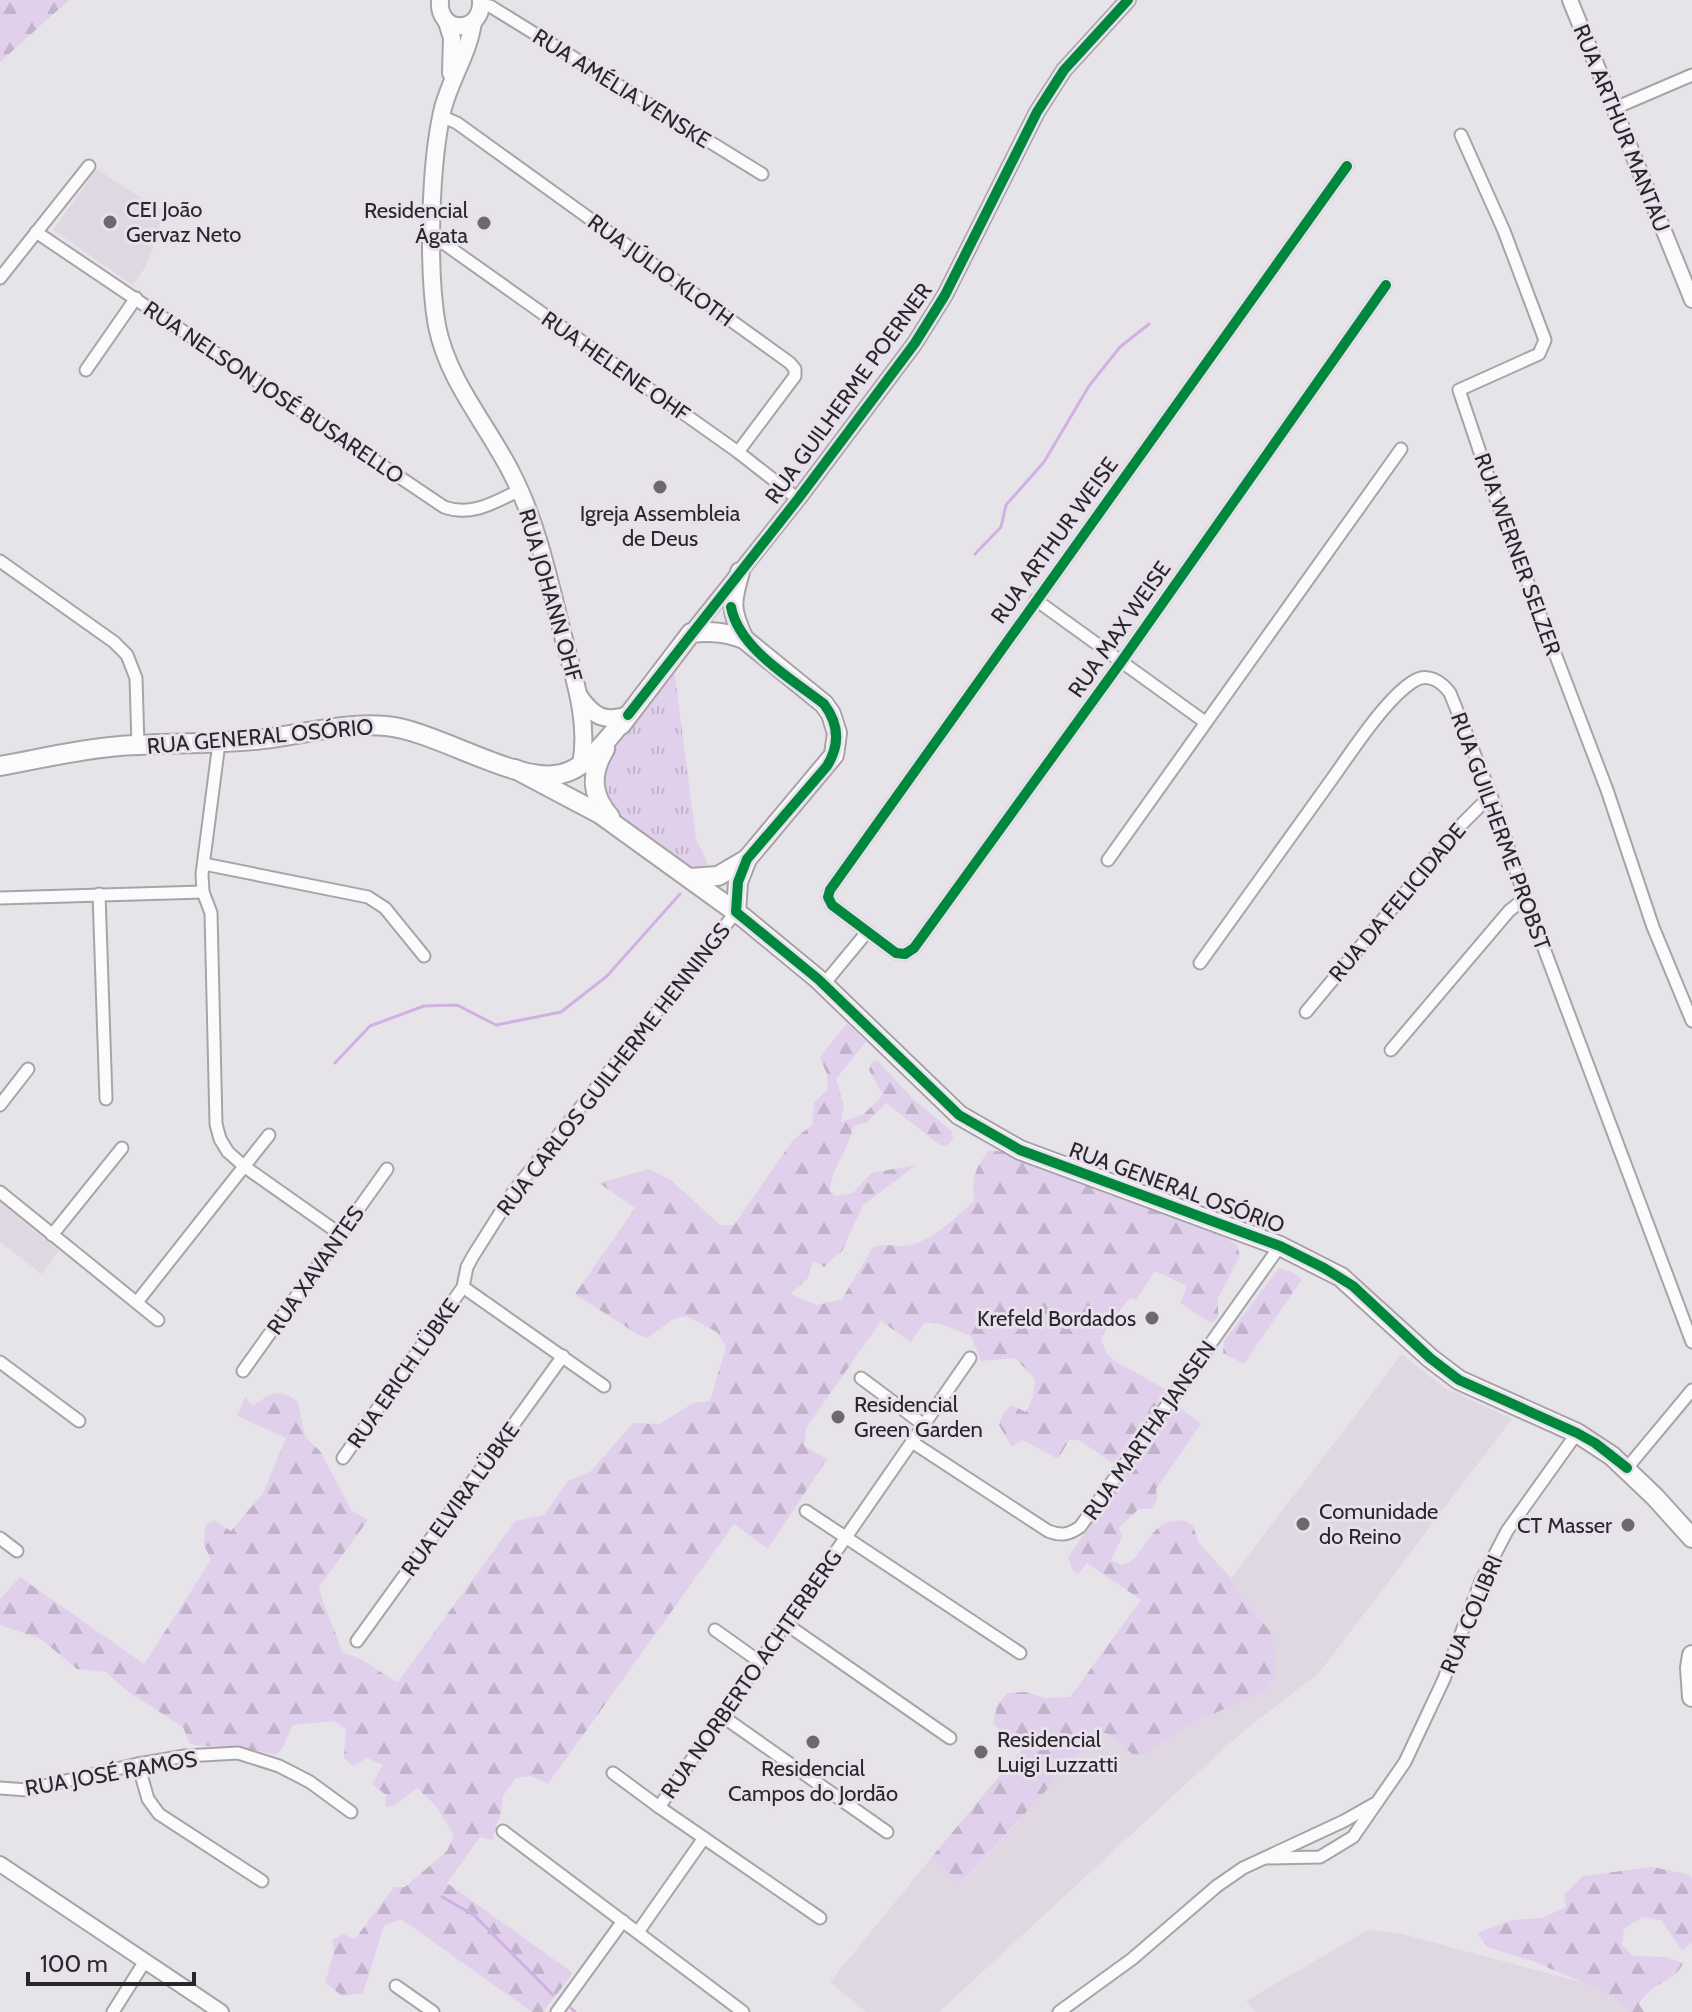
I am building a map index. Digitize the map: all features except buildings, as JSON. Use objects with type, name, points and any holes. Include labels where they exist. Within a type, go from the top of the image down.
[{"type":"main road","name":"RUA JOHANN OHF","points":[[440,0],[440,11],[452,38],[450,87]]},
{"type":"main road","name":"RUA JOHANN OHF","points":[[481,2],[471,38],[441,116],[432,235],[436,314],[444,349],[470,407],[491,437],[520,490],[541,549],[578,694],[584,736],[581,765]]},
{"type":"main road","points":[[447,22],[458,26],[473,22]]},
{"type":"main road","points":[[740,572],[731,607],[744,639]]},
{"type":"main road","points":[[690,878],[718,876],[747,859],[827,766],[834,755],[837,733],[824,704],[744,639],[717,631],[691,633]]},
{"type":"main road","name":"RUA GUILHERME POERNER","points":[[628,715],[691,633]]},
{"type":"main road","name":"RUA JOHANN OHF","points":[[578,694],[589,710],[601,718],[614,720],[628,715]]},
{"type":"main road","points":[[600,814],[585,789],[581,765],[628,715]]},
{"type":"main road","name":"RUA GENERAL OSÓRIO","points":[[617,825],[598,800],[593,778],[602,753],[628,715]]},
{"type":"main road","name":"RUA GENERAL OSÓRIO","points":[[0,766],[96,749],[219,743],[357,725],[405,729],[515,769],[600,814],[736,912],[824,984],[959,1115],[986,1133],[1020,1150],[1280,1246],[1324,1268],[1353,1286],[1430,1358],[1459,1380],[1595,1443],[1627,1468],[1692,1538]]},
{"type":"main road","name":"RUA GENERAL OSÓRIO","points":[[515,769],[558,775],[581,765]]},
{"type":"main road","points":[[736,912],[738,882],[747,859]]},
{"type":"main road","points":[[1692,1655],[1692,1697]]},
{"type":"street","name":"RUA GUILHERME POERNER","points":[[691,633],[798,499],[915,343],[945,295],[1037,112],[1064,70],[1128,0]]},
{"type":"street","name":"RUA ARTHUR MANTAU","points":[[1570,0],[1692,300]]},
{"type":"street","name":"RUA AMÉLIA VENSKE","points":[[481,2],[762,174]]},
{"type":"street","points":[[1615,108],[1692,75]]},
{"type":"street","name":"RUA JÚLIO KLOTH","points":[[441,116],[457,123],[790,363],[795,369],[795,376],[738,452]]},
{"type":"street","name":"RUA WERNER SELZER","points":[[1461,135],[1504,231],[1545,340],[1539,354],[1459,390],[1493,491],[1607,790],[1653,927],[1692,1021]]},
{"type":"street","points":[[0,278],[89,166]]},
{"type":"street","name":"RUA ARTHUR WEISE","points":[[867,932],[832,905],[828,897],[830,890],[1347,166]]},
{"type":"street","name":"RUA NELSON JOSÉ BUSARELLO","points":[[36,232],[444,507],[460,513],[520,490]]},
{"type":"street","name":"RUA HELENE OHF","points":[[432,235],[738,452],[798,499]]},
{"type":"street","name":"RUA MAX WEISE","points":[[867,932],[896,953],[905,954],[914,948],[1121,662],[1386,285]]},
{"type":"street","points":[[86,370],[136,298]]},
{"type":"street","points":[[1108,860],[1401,449]]},
{"type":"street","points":[[0,561],[114,642],[127,655],[136,678],[138,746]]},
{"type":"street","points":[[1036,600],[1205,722]]},
{"type":"street","name":"RUA GUILHERME PROBST","points":[[1200,963],[1362,738],[1397,695],[1416,679],[1430,678],[1442,682],[1450,693],[1491,795],[1525,898],[1692,1342]]},
{"type":"street","points":[[219,743],[203,892],[211,913],[216,1124],[228,1152],[340,1234]]},
{"type":"street","name":"RUA DA FELICIDADE","points":[[1306,1012],[1463,823],[1491,795]]},
{"type":"street","points":[[204,864],[368,897],[385,908],[424,956]]},
{"type":"street","points":[[0,898],[203,892]]},
{"type":"street","points":[[99,894],[106,1099]]},
{"type":"street","points":[[1391,1050],[1509,911],[1525,898]]},
{"type":"street","name":"RUA CARLOS GUILHERME HENNINGS","points":[[463,1287],[467,1267],[514,1191],[736,912]]},
{"type":"street","points":[[824,984],[867,932]]},
{"type":"street","points":[[0,1105],[28,1069]]},
{"type":"street","points":[[137,1302],[269,1135]]},
{"type":"street","points":[[52,1235],[122,1148]]},
{"type":"street","name":"RUA XAVANTES","points":[[243,1371],[387,1169]]},
{"type":"street","points":[[0,1192],[158,1320]]},
{"type":"street","name":"RUA MARTHA JANSEN","points":[[912,1442],[1048,1531],[1060,1535],[1072,1533],[1080,1527],[1280,1246]]},
{"type":"street","points":[[463,1287],[604,1386]]},
{"type":"street","name":"RUA ERICH LÜBKE","points":[[343,1458],[463,1287]]},
{"type":"street","name":"RUA ELVIRA LÜBKE","points":[[357,1641],[563,1356]]},
{"type":"street","points":[[912,1442],[970,1358]]},
{"type":"street","points":[[0,1362],[79,1421]]},
{"type":"street","points":[[861,1378],[924,1425]]},
{"type":"street","points":[[1627,1468],[1692,1390]]},
{"type":"street","name":"RUA COLIBRI","points":[[1265,1858],[1309,1858],[1330,1852],[1353,1837],[1411,1748],[1444,1679],[1481,1581],[1507,1531],[1577,1433]]},
{"type":"street","name":"RUA NORBERTO ACHTERBERG","points":[[820,1918],[659,1807],[912,1442]]},
{"type":"street","points":[[806,1511],[1020,1653]]},
{"type":"street","points":[[0,1538],[17,1551]]},
{"type":"street","points":[[786,1624],[950,1738]]},
{"type":"street","points":[[715,1630],[760,1662]]},
{"type":"street","points":[[722,1716],[887,1832]]},
{"type":"street","name":"RUA JOSÉ RAMOS","points":[[0,1788],[27,1790],[138,1764],[185,1756],[238,1753],[279,1766],[310,1782],[351,1812]]},
{"type":"street","points":[[138,1764],[148,1799],[159,1814],[262,1881]]},
{"type":"street","points":[[613,1773],[659,1807]]},
{"type":"street","name":"RUA COLIBRI","points":[[1059,2012],[1132,1959],[1217,1886],[1243,1868],[1378,1802]]},
{"type":"street","points":[[1344,1821],[1353,1837]]},
{"type":"street","points":[[503,1831],[743,2012]]},
{"type":"street","points":[[638,1932],[704,1838]]},
{"type":"street","points":[[1304,1838],[1309,1858]]},
{"type":"street","points":[[0,1864],[221,2012]]},
{"type":"street","points":[[557,2012],[623,1921]]},
{"type":"street","points":[[113,2012],[145,1961]]},
{"type":"street","points":[[396,1986],[433,2012]]},
{"type":"shaded area","name":"CEI João Gervaz Neto","points":[[97,169],[164,213],[146,266],[133,285],[53,230]]},
{"type":"shaded area","points":[[0,1203],[59,1251],[42,1274],[0,1242]]},
{"type":"shaded area","points":[[1402,1354],[1443,1387],[1512,1419],[1319,1673],[1240,1734],[939,2012],[866,2012],[830,1982],[931,1858],[962,1883],[1098,1734],[1106,1733],[1135,1756],[1142,1755],[1201,1719],[1224,1709],[1271,1632],[1247,1604],[1231,1578]]},
{"type":"shaded area","points":[[1368,1930],[1398,1933],[1585,1983],[1605,1992],[1630,2012],[1256,2012],[1246,2001]]},
{"type":"green space","points":[[0,0],[69,0],[0,62]]},
{"type":"green space","points":[[674,668],[696,839],[711,870],[693,869],[610,809],[599,774],[602,762]]},
{"type":"green space","points":[[847,1023],[866,1042],[836,1079],[844,1105],[841,1122],[864,1114],[883,1095],[869,1070],[872,1062],[877,1060],[913,1099],[952,1131],[953,1139],[946,1147],[940,1145],[886,1103],[866,1123],[853,1126],[831,1182],[830,1190],[835,1196],[853,1193],[871,1173],[916,1165],[863,1205],[842,1251],[824,1267],[813,1261],[808,1278],[791,1294],[817,1305],[842,1299],[873,1247],[911,1245],[937,1232],[974,1201],[975,1174],[989,1150],[1011,1153],[1133,1203],[1173,1215],[1222,1235],[1237,1245],[1240,1256],[1218,1298],[1218,1317],[1209,1322],[1180,1303],[1187,1286],[1155,1271],[1136,1300],[1130,1298],[1109,1323],[1101,1339],[1106,1353],[1167,1390],[1114,1464],[1079,1440],[1069,1440],[1058,1459],[1022,1440],[1012,1447],[999,1425],[1003,1413],[1011,1405],[1026,1412],[1033,1397],[1035,1379],[1015,1358],[981,1361],[971,1336],[941,1324],[925,1322],[911,1342],[881,1321],[806,1428],[804,1446],[827,1459],[768,1549],[734,1524],[548,1784],[531,1776],[516,1778],[503,1796],[492,1840],[480,1837],[447,1883],[573,1973],[543,2012],[532,2012],[401,1919],[384,1926],[363,1993],[342,1996],[325,1982],[334,1952],[332,1940],[343,1934],[355,1939],[394,1887],[405,1887],[447,1851],[454,1835],[435,1805],[417,1788],[394,1806],[385,1807],[386,1795],[372,1784],[383,1765],[367,1758],[353,1766],[344,1758],[346,1729],[334,1721],[293,1725],[282,1749],[275,1755],[190,1744],[183,1727],[127,1691],[106,1672],[77,1669],[41,1639],[0,1625],[0,1599],[20,1577],[144,1664],[211,1560],[204,1545],[205,1526],[214,1520],[231,1531],[263,1493],[286,1438],[237,1416],[245,1397],[253,1406],[270,1395],[286,1394],[298,1402],[305,1437],[320,1451],[352,1511],[368,1520],[319,1587],[342,1653],[357,1658],[398,1682],[515,1521],[544,1515],[568,1481],[591,1471],[633,1423],[660,1424],[693,1403],[710,1401],[726,1347],[717,1332],[686,1316],[673,1319],[648,1338],[575,1294],[635,1208],[599,1183],[649,1169],[672,1181],[720,1225],[734,1225],[793,1140],[812,1125],[814,1103],[828,1089],[827,1074],[820,1057]]},
{"type":"green space","points":[[1279,1268],[1302,1279],[1244,1364],[1223,1353],[1224,1341]]},
{"type":"green space","points":[[1176,1405],[1201,1424],[1156,1489],[1157,1501],[1150,1509],[1139,1509],[1119,1527],[1122,1537],[1111,1560],[1122,1565],[1129,1562],[1166,1523],[1183,1520],[1193,1526],[1199,1543],[1231,1578],[1247,1604],[1271,1632],[1276,1659],[1275,1676],[1265,1689],[1253,1697],[1201,1719],[1142,1755],[1135,1756],[1106,1733],[1098,1734],[961,1883],[931,1858],[1022,1749],[993,1724],[997,1706],[1007,1693],[1025,1692],[1045,1698],[1070,1697],[1141,1600],[1087,1563],[1078,1574],[1073,1571],[1068,1557]]},
{"type":"green space","points":[[1652,1867],[1687,1874],[1692,1878],[1692,1943],[1682,1950],[1661,1920],[1642,1917],[1624,1929],[1622,1945],[1633,1956],[1666,1957],[1683,1963],[1675,1975],[1644,1996],[1639,2004],[1644,2012],[1630,2012],[1605,1992],[1535,1962],[1487,1947],[1477,1933],[1513,1920],[1542,1918],[1566,1907],[1564,1895],[1583,1876]]},
{"type":"waterway","points":[[975,554],[1001,527],[1006,505],[1044,462],[1089,386],[1120,347],[1149,324]]},
{"type":"waterway","points":[[335,1063],[370,1026],[424,1006],[457,1005],[496,1025],[561,1012],[607,976],[680,894]]},
{"type":"waterway","points":[[442,1897],[474,1915],[553,1995]]},
{"type":"waterway","points":[[571,2008],[575,2012]]},
{"type":"cycle path","points":[[628,715],[798,499],[915,343],[945,295],[1037,112],[1064,70],[1128,0]]},
{"type":"cycle path","points":[[1347,166],[830,890],[828,897],[832,905],[896,953],[905,954],[914,948],[1121,662],[1386,285]]},
{"type":"cycle path","points":[[731,607],[744,636],[756,650],[824,704],[833,719],[836,735],[827,766],[747,859],[738,882],[736,912],[818,979],[959,1115],[1020,1150],[1280,1246],[1324,1268],[1353,1286],[1430,1358],[1459,1380],[1577,1433],[1627,1468]]},
{"type":"place","name":"CEI João Gervaz Neto","points":[[110,222]]},
{"type":"place","name":"Residencial Ágata","points":[[484,223]]},
{"type":"place","name":"Igreja Assembleia de Deus","points":[[660,487]]},
{"type":"place","name":"Krefeld Bordados","points":[[1152,1318]]},
{"type":"place","name":"Residencial Green Garden","points":[[838,1417]]},
{"type":"place","name":"Comunidade do Reino","points":[[1303,1524]]},
{"type":"place","name":"CT Masser","points":[[1628,1525]]},
{"type":"place","name":"Residencial Campos do Jordão","points":[[813,1742]]},
{"type":"place","name":"Residencial Luigi Luzzatti","points":[[981,1752]]}]
